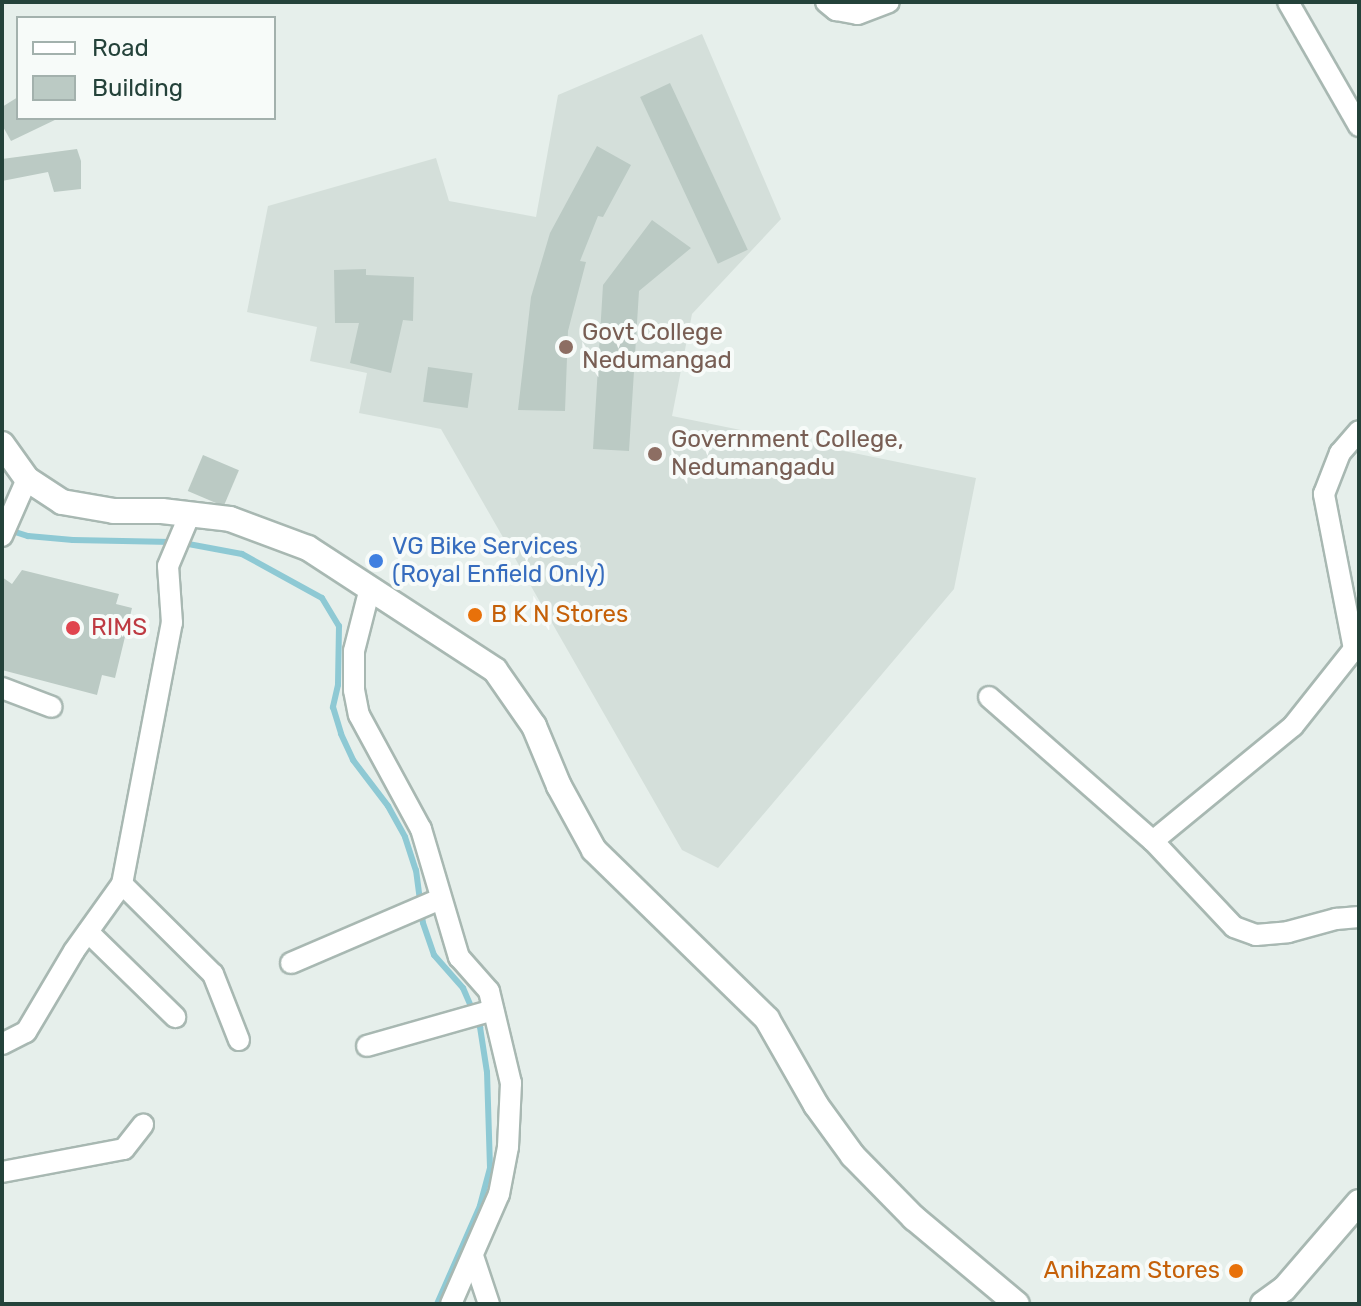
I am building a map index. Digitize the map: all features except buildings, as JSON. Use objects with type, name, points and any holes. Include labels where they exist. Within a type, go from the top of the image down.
[{"type":"main road","points":[[2,444],[27,479],[62,502],[114,511],[230,519],[308,548],[495,670],[534,726],[559,786],[594,850],[767,1019],[816,1105],[853,1156],[914,1218],[1017,1304]]},
{"type":"main road","points":[[1263,1304],[1284,1289],[1359,1202]]},
{"type":"street","points":[[826,2],[836,10],[858,14],[889,2]]},
{"type":"street","points":[[1288,2],[1359,126]]},
{"type":"street","points":[[1153,841],[1293,726],[1357,650],[1324,494],[1340,453],[1359,431]]},
{"type":"street","points":[[2,536],[27,479]]},
{"type":"street","points":[[2,1044],[26,1032],[88,932],[122,884],[172,623],[168,566],[190,514]]},
{"type":"street","points":[[370,588],[354,651],[354,690],[359,715],[421,829],[459,957],[489,991],[511,1083],[508,1147],[499,1194],[451,1304]]},
{"type":"street","points":[[2,688],[52,707]]},
{"type":"street","points":[[989,697],[1153,841],[1234,927],[1256,935],[1288,932],[1336,919],[1359,917]]},
{"type":"street","points":[[122,884],[213,974],[239,1040]]},
{"type":"street","points":[[291,963],[440,899]]},
{"type":"street","points":[[88,932],[175,1017]]},
{"type":"street","points":[[367,1046],[493,1010]]},
{"type":"street","points":[[2,1172],[124,1149],[143,1125]]},
{"type":"street","points":[[473,1256],[489,1304]]},
{"type":"shaded area","name":"Government College, Nedumangadu","points":[[702,34],[781,219],[692,314],[672,416],[976,478],[954,589],[718,868],[682,850],[441,429],[359,413],[367,373],[310,361],[317,327],[247,312],[268,206],[436,158],[449,201],[536,217],[558,95]]},
{"type":"waterway","points":[[9,530],[28,536],[73,540],[172,542]]},
{"type":"waterway","points":[[183,543],[242,554],[322,598],[339,626],[338,685],[333,707],[341,734],[353,760],[388,806],[405,837],[416,870],[423,923],[434,955],[463,988],[480,1027],[487,1072],[490,1168],[480,1206],[437,1304]]},
{"type":"place","name":"Govt College Nedumangad","points":[[566,347]]},
{"type":"place","name":"Government College, Nedumangadu","points":[[655,454]]},
{"type":"place","name":"VG Bike Services (Royal Enfield Only)","points":[[376,561]]},
{"type":"place","name":"B K N Stores","points":[[475,615]]},
{"type":"place","name":"RIMS","points":[[73,628]]},
{"type":"place","name":"Anihzam Stores","points":[[1236,1271]]}]
